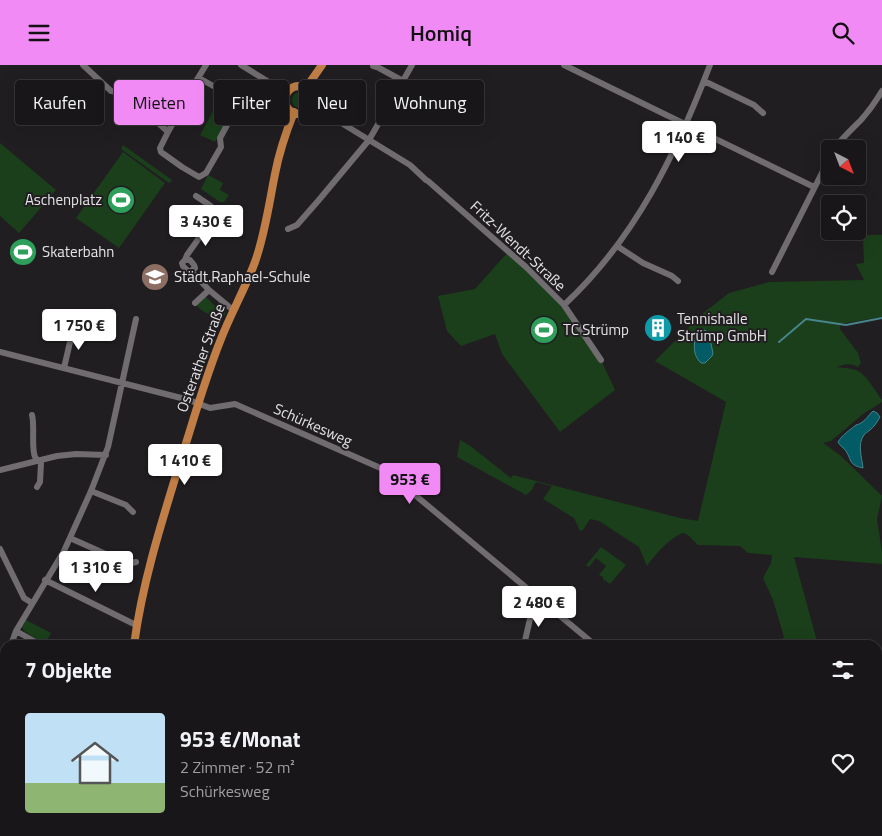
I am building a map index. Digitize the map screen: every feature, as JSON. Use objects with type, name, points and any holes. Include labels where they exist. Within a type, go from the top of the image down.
[{"type":"main road","points":[[312,80],[322,65]]},
{"type":"main road","points":[[289,108],[299,113]]},
{"type":"main road","name":"Osterather Straße","points":[[134,640],[146,578],[198,404],[220,339],[254,265],[262,241],[280,150],[294,112]]},
{"type":"street","points":[[83,65],[112,91],[126,93],[168,132]]},
{"type":"street","points":[[199,78],[242,102],[220,138],[221,147],[206,173],[199,177],[162,153],[160,148],[185,96],[206,65]]},
{"type":"street","points":[[241,65],[266,80]]},
{"type":"street","points":[[404,80],[412,65]]},
{"type":"street","points":[[564,65],[814,187]]},
{"type":"street","points":[[564,305],[585,285],[617,246],[646,203],[686,125],[710,65]]},
{"type":"street","points":[[373,66],[401,80]]},
{"type":"street","points":[[704,81],[754,105],[763,113]]},
{"type":"street","points":[[842,140],[882,91]]},
{"type":"street","name":"Fritz-Wendt-Straße","points":[[345,125],[410,165],[526,267],[564,305],[601,360]]},
{"type":"street","points":[[288,229],[296,225],[318,201],[369,140],[378,125]]},
{"type":"street","points":[[772,272],[821,174]]},
{"type":"street","points":[[196,196],[212,207],[216,214],[185,260],[190,260],[195,268],[191,271],[209,290],[233,310]]},
{"type":"street","points":[[617,246],[643,263],[672,276],[678,281]]},
{"type":"street","points":[[194,303],[209,290]]},
{"type":"street","points":[[13,640],[45,580],[64,551],[106,455],[136,319]]},
{"type":"street","points":[[64,368],[73,329]]},
{"type":"street","name":"Schürkesweg","points":[[0,352],[189,400],[210,408],[235,404],[385,470],[589,640]]},
{"type":"street","points":[[32,415],[35,457],[40,463],[40,482],[37,487]]},
{"type":"street","points":[[0,470],[57,455],[106,455]]},
{"type":"street","points":[[91,491],[126,505],[133,512]]},
{"type":"street","points":[[70,537],[128,564],[136,562]]},
{"type":"street","points":[[0,549],[24,598],[32,603]]},
{"type":"street","points":[[45,580],[136,625]]},
{"type":"street","points":[[525,640],[530,619],[530,609]]},
{"type":"street","points":[[16,631],[31,640]]},
{"type":"green space","points":[[299,92],[299,108],[292,103],[292,97]]},
{"type":"green space","points":[[213,111],[214,125],[224,125],[215,142],[200,135]]},
{"type":"green space","points":[[0,143],[56,190],[19,233],[0,216]]},
{"type":"green space","points":[[123,145],[172,180],[169,183],[121,149]]},
{"type":"green space","name":"Aschenplatz","points":[[123,152],[165,183],[119,248],[76,218]]},
{"type":"green space","points":[[208,175],[223,183],[220,190],[229,195],[224,202],[220,202],[201,189]]},
{"type":"green space","points":[[866,235],[882,235],[882,317],[840,324],[840,329],[858,353],[861,363],[858,367],[848,364],[837,367],[853,369],[862,374],[871,384],[882,402],[863,414],[831,441],[823,443],[841,456],[882,496],[877,519],[882,564],[794,557],[817,640],[781,640],[784,637],[773,600],[763,578],[771,563],[772,555],[748,553],[740,546],[698,545],[688,535],[683,533],[658,552],[647,566],[639,547],[599,521],[590,519],[583,530],[580,531],[574,518],[543,499],[552,486],[536,482],[531,491],[526,495],[457,457],[460,440],[511,478],[513,475],[698,521],[726,402],[655,361],[702,314],[729,293],[769,282],[864,280],[856,264],[864,263],[863,240],[866,240]]},
{"type":"green space","name":"Skaterbahn","points":[[28,239],[34,243],[18,265],[12,261]]},
{"type":"green space","name":"TC Strümp","points":[[509,251],[564,305],[601,360],[615,390],[560,432],[502,354],[495,334],[461,346],[447,331],[438,296],[475,289]]},
{"type":"green space","points":[[205,296],[215,306],[219,302],[223,305],[225,315],[216,316],[208,314],[195,304]]},
{"type":"green space","points":[[601,547],[626,565],[610,584],[599,575],[606,566],[596,558],[589,567],[586,565]]},
{"type":"green space","points":[[26,620],[51,633],[47,640],[39,640],[24,631],[22,627]]},
{"type":"water","points":[[705,330],[709,335],[713,353],[705,363],[701,363],[695,354],[695,338],[700,332]]},
{"type":"water","points":[[873,411],[880,417],[874,426],[864,434],[860,451],[863,468],[858,467],[853,464],[846,451],[838,442]]},
{"type":"waterway","points":[[779,342],[806,319],[846,325],[882,318]]},
{"type":"place","name":"Aschenplatz","points":[[121,200]]},
{"type":"place","name":"Skaterbahn","points":[[23,252]]},
{"type":"place","name":"Städt.Raphael-Schule","points":[[155,277]]},
{"type":"place","name":"Tennishalle Strümp GmbH","points":[[658,328]]},
{"type":"place","name":"TC Strümp","points":[[544,330]]}]
